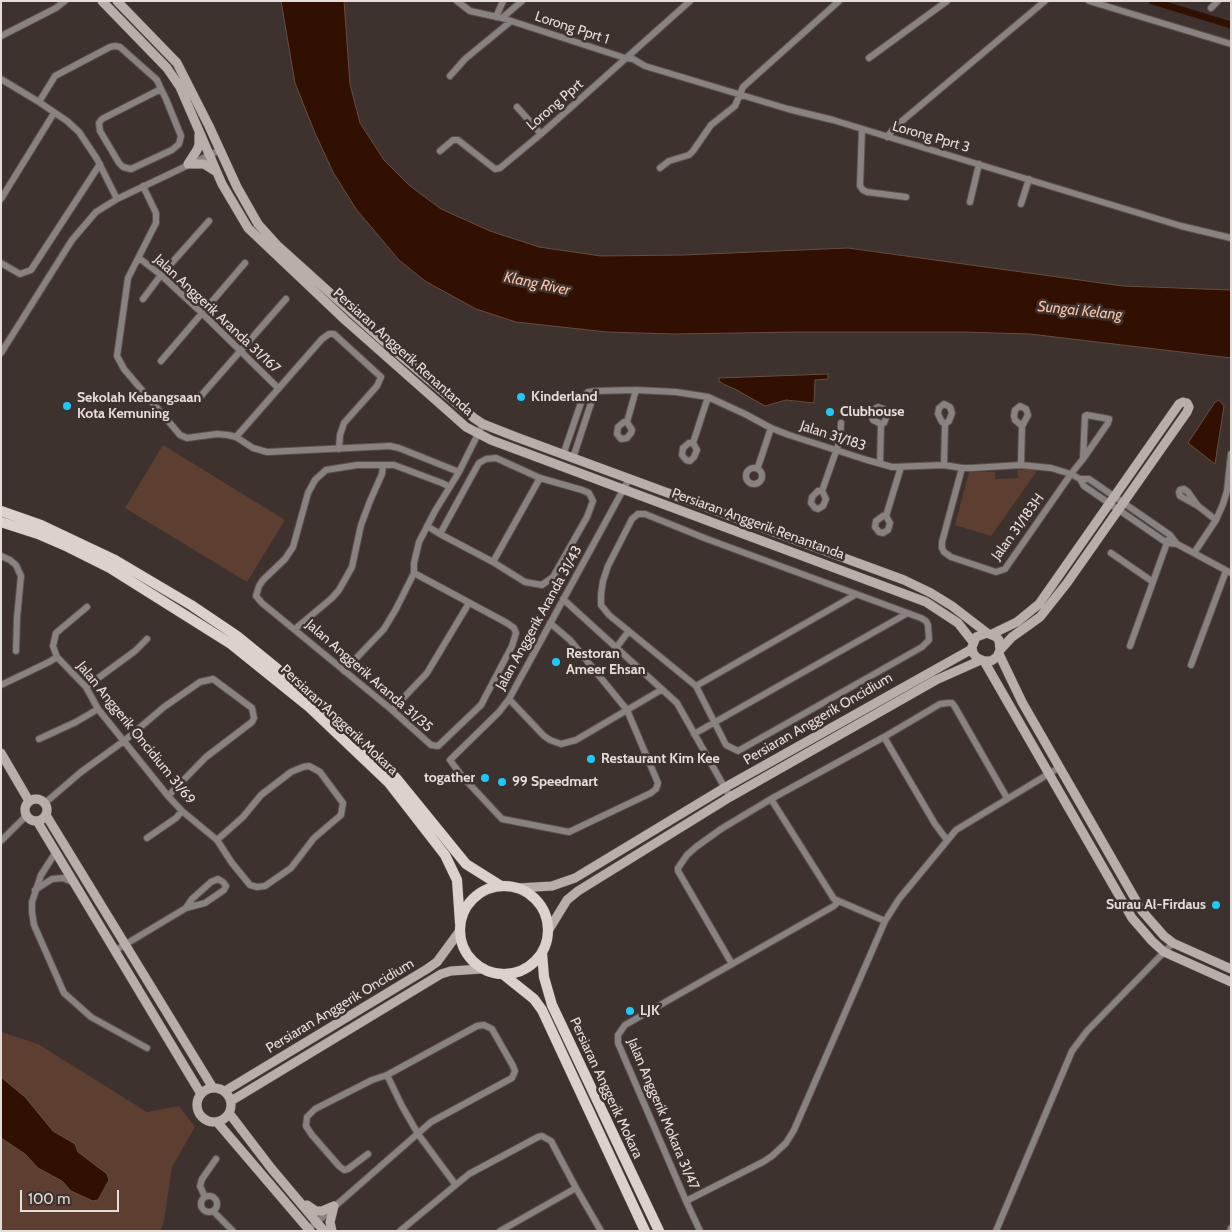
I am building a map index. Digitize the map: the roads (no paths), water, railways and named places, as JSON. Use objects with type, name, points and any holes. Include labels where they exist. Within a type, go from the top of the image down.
[{"type":"main road","name":"Persiaran Anggerik Renantanda","points":[[102,1],[167,68],[180,87],[216,172],[248,228],[263,244],[444,408],[477,434],[926,602],[958,623],[973,646]]},
{"type":"main road","name":"Persiaran Anggerik Renantanda","points":[[118,1],[177,63],[210,126],[248,208],[258,224],[276,245],[460,408],[483,424],[563,455],[904,580],[952,606],[989,633]]},
{"type":"main road","points":[[188,164],[199,145],[198,126]]},
{"type":"main road","points":[[188,164],[204,164],[216,172]]},
{"type":"main road","points":[[982,661],[994,659],[1012,637],[1040,617],[1067,583],[1187,412],[1189,407],[1187,403],[1179,404],[1038,604],[1017,622],[989,633],[978,635],[973,646],[975,656],[982,661],[1050,774],[1132,918],[1164,952],[1231,982]]},
{"type":"main road","name":"Persiaran Anggerik Mokara","points":[[1,511],[49,528],[115,560],[191,605],[237,636],[312,696],[352,733],[396,778],[466,864],[501,886]]},
{"type":"main road","name":"Persiaran Anggerik Mokara","points":[[1,522],[38,534],[110,568],[231,644],[308,706],[389,783],[445,855],[458,880],[459,927]]},
{"type":"main road","points":[[989,633],[999,640],[1000,652],[1022,702],[1142,911],[1164,936],[1173,942],[1231,969]]},
{"type":"main road","name":"Persiaran Anggerik Oncidium","points":[[518,888],[552,886],[575,878],[596,867],[724,788],[973,646]]},
{"type":"main road","name":"Persiaran Anggerik Oncidium","points":[[548,932],[567,900],[578,891],[730,797],[936,680],[982,661]]},
{"type":"main road","points":[[1,752],[30,801]]},
{"type":"main road","points":[[46,816],[33,821],[26,816],[26,806],[30,801],[37,799],[44,803],[47,809],[46,816],[201,1094]]},
{"type":"main road","points":[[37,821],[75,883],[212,1088]]},
{"type":"main road","points":[[501,886],[518,888],[537,900],[547,920],[548,932],[542,953],[535,962],[526,969],[504,975],[492,974],[472,962],[465,953],[461,943],[459,927],[471,900],[484,890],[501,886]]},
{"type":"main road","name":"Persiaran Anggerik Oncidium","points":[[225,1091],[437,962],[459,927]]},
{"type":"main road","name":"Persiaran Anggerik Mokara","points":[[542,953],[544,977],[552,1005],[659,1231]]},
{"type":"main road","name":"Persiaran Anggerik Oncidium","points":[[231,1101],[441,974],[451,971],[481,969]]},
{"type":"main road","name":"Persiaran Anggerik Mokara","points":[[504,975],[534,999],[542,1010],[645,1231]]},
{"type":"main road","points":[[212,1088],[225,1091],[231,1101],[229,1113],[218,1122],[212,1122],[201,1116],[197,1105],[201,1094],[212,1088]]},
{"type":"main road","points":[[229,1113],[271,1168],[324,1231]]},
{"type":"main road","points":[[218,1122],[310,1230]]},
{"type":"main road","points":[[299,1200],[316,1211],[322,1211],[334,1206]]},
{"type":"main road","points":[[332,1231],[330,1222],[334,1206]]},
{"type":"street","points":[[1,36],[56,8],[65,1]]},
{"type":"street","name":"Lorong Pprt 1","points":[[457,1],[470,11],[499,18],[625,58]]},
{"type":"street","points":[[499,18],[503,1]]},
{"type":"street","points":[[499,18],[522,1]]},
{"type":"street","name":"Lorong Pprt","points":[[440,151],[454,140],[458,140],[495,169],[500,168],[541,134],[690,1]]},
{"type":"street","points":[[660,168],[693,151],[711,125],[735,106],[743,87],[839,1]]},
{"type":"street","points":[[869,58],[947,1]]},
{"type":"street","points":[[887,137],[896,126],[1045,1]]},
{"type":"street","points":[[1089,1],[1231,44]]},
{"type":"street","points":[[1211,8],[1218,1]]},
{"type":"street","points":[[450,76],[465,59],[510,22]]},
{"type":"street","points":[[39,102],[55,76],[115,46],[120,47],[157,80],[161,89],[180,133],[181,140],[172,150],[135,168],[127,169],[123,168],[119,163],[100,131],[99,123],[161,89]]},
{"type":"street","name":"Lorong Pprt 3","points":[[625,58],[633,59],[645,66],[862,129],[1181,226],[1231,238]]},
{"type":"street","points":[[2,80],[39,102],[67,121],[79,132],[100,164],[117,199]]},
{"type":"street","points":[[517,107],[541,134]]},
{"type":"street","points":[[1,199],[54,113]]},
{"type":"street","points":[[862,129],[860,186],[867,192],[906,197]]},
{"type":"street","points":[[1,353],[72,240],[96,212],[143,186],[220,150]]},
{"type":"street","points":[[1,263],[17,273],[24,274],[32,270],[100,164]]},
{"type":"street","points":[[970,202],[979,164]]},
{"type":"street","points":[[1021,204],[1029,179]]},
{"type":"street","points":[[143,186],[156,212],[156,218],[154,229],[128,278],[117,356],[119,362],[177,432],[184,437],[217,434],[236,438],[253,448],[267,452],[374,446],[399,448],[459,472]]},
{"type":"street","points":[[143,299],[209,221]]},
{"type":"street","name":"Jalan Anggerik Aranda 31/167","points":[[139,258],[162,275],[278,388]]},
{"type":"street","points":[[160,361],[245,263]]},
{"type":"street","points":[[199,398],[286,300]]},
{"type":"street","points":[[236,438],[322,339],[329,334],[334,334],[381,377],[377,386],[344,424],[340,435],[339,449]]},
{"type":"street","points":[[627,422],[636,390]]},
{"type":"street","name":"Jalan 31/183","points":[[595,391],[636,390],[676,392],[708,397],[771,428],[836,450],[901,468],[944,465],[962,468],[1021,465],[1051,468],[1080,479]]},
{"type":"street","points":[[563,455],[584,394],[595,391]]},
{"type":"street","points":[[573,458],[595,391]]},
{"type":"street","points":[[693,443],[708,397]]},
{"type":"street","points":[[1071,474],[1083,459],[1108,423],[1109,419],[1085,416],[1083,459]]},
{"type":"street","points":[[822,492],[840,440],[841,423]]},
{"type":"street","points":[[344,672],[384,629],[396,609],[414,573],[414,562],[419,542],[459,472],[483,424]]},
{"type":"street","points":[[880,424],[880,463]]},
{"type":"street","points":[[944,465],[946,424]]},
{"type":"street","points":[[1021,465],[1022,426]]},
{"type":"street","points":[[758,468],[771,428]]},
{"type":"street","points":[[571,431],[581,434]]},
{"type":"street","points":[[1194,553],[1216,520],[1227,491],[1231,454]]},
{"type":"street","points":[[427,526],[440,534],[493,562],[531,584],[542,585],[553,578],[587,517],[593,501],[588,493],[540,478],[496,458],[483,460],[475,470],[440,534]]},
{"type":"street","name":"Jalan Anggerik Aranda 31/35","points":[[383,466],[368,465],[335,468],[320,474],[308,493],[294,547],[259,586],[256,596],[431,745],[438,746],[480,705],[512,646],[516,633],[514,628],[507,623],[414,573]]},
{"type":"street","points":[[295,629],[332,598],[339,590],[352,567],[361,525],[382,474],[383,466],[394,465],[442,483],[450,488]]},
{"type":"street","points":[[886,516],[901,468]]},
{"type":"street","name":"Jalan 31/183H","points":[[962,468],[942,548],[944,552],[952,557],[992,572],[1000,572],[1004,569],[1071,474]]},
{"type":"street","points":[[493,562],[540,478]]},
{"type":"street","name":"Jalan Anggerik Aranda 31/43","points":[[627,710],[658,783],[657,786],[651,793],[569,832],[502,819],[451,764],[452,756],[499,712],[509,698],[564,600],[628,479]]},
{"type":"street","points":[[1080,479],[1089,480],[1096,485],[1166,543],[1177,544],[1228,572],[1191,665]]},
{"type":"street","points":[[1080,479],[1084,486],[1092,492],[1112,500]]},
{"type":"street","points":[[1092,492],[1096,485]]},
{"type":"street","points":[[1120,506],[1170,535],[1177,544]]},
{"type":"street","points":[[1198,506],[1216,520]]},
{"type":"street","points":[[638,514],[645,514],[855,595],[926,621],[929,640],[922,647],[738,750],[726,745],[696,686],[609,615],[601,605],[600,594],[608,566],[632,520],[638,514]]},
{"type":"street","points":[[1130,646],[1170,535]]},
{"type":"street","points":[[1111,553],[1153,582]]},
{"type":"street","points":[[1,556],[16,565],[20,576],[16,651]]},
{"type":"street","points":[[696,686],[855,595]]},
{"type":"street","points":[[564,600],[677,703],[730,797]]},
{"type":"street","points":[[392,710],[427,673],[469,603]]},
{"type":"street","name":"Jalan Anggerik Oncidium 31/69","points":[[87,607],[56,633],[53,646],[58,657],[86,687],[98,709],[168,796],[182,811],[217,840],[232,863],[250,885],[257,888],[265,886],[291,868],[314,838],[341,815],[342,803],[320,772],[309,766],[303,767],[283,778],[261,795],[243,817],[217,840]]},
{"type":"street","points":[[694,734],[906,614]]},
{"type":"street","points":[[550,623],[570,640],[627,710]]},
{"type":"street","points":[[616,648],[628,632]]},
{"type":"street","points":[[86,687],[147,639]]},
{"type":"street","points":[[1,685],[58,657]]},
{"type":"street","points":[[44,803],[82,772],[124,742],[164,707],[200,682],[213,678],[252,708],[254,718],[252,722],[206,757],[168,796]]},
{"type":"street","points":[[509,698],[544,736],[561,744],[576,740],[661,690]]},
{"type":"street","points":[[732,964],[678,868],[696,847],[770,799],[940,704],[952,703],[1008,798]]},
{"type":"street","points":[[39,739],[76,722],[98,709]]},
{"type":"street","points":[[884,737],[935,824],[947,840]]},
{"type":"street","points":[[686,1201],[763,1162],[786,1143],[794,1130],[885,921],[898,899],[947,840],[956,830],[1060,767]]},
{"type":"street","points":[[770,799],[831,895],[838,902],[885,921]]},
{"type":"street","points":[[147,838],[176,818],[182,811]]},
{"type":"street","points":[[1,840],[26,816]]},
{"type":"street","points":[[56,852],[41,875],[35,890],[32,912],[34,925],[64,993],[91,1016],[147,1048]]},
{"type":"street","points":[[35,890],[52,879],[63,878],[75,883]]},
{"type":"street","points":[[120,948],[186,908],[205,904],[219,894],[226,886],[218,879],[211,882],[192,899],[186,908]]},
{"type":"street","name":"Jalan Anggerik Mokara 31/47","points":[[700,1231],[618,1043],[618,1035],[625,1025],[838,902]]},
{"type":"street","points":[[996,1231],[1072,1051],[1087,1031],[1173,942]]},
{"type":"street","points":[[310,1230],[334,1206],[432,1122],[510,1080],[515,1071],[492,1029],[488,1026],[480,1025],[387,1075],[372,1080],[316,1109],[307,1117],[306,1126],[312,1135],[344,1170],[368,1154]]},
{"type":"street","points":[[387,1075],[418,1134],[455,1184]]},
{"type":"street","points":[[400,1231],[469,1174],[538,1136],[548,1138],[553,1143],[601,1231]]},
{"type":"street","points":[[205,1197],[200,1186],[202,1179],[216,1159]]},
{"type":"street","points":[[500,1231],[576,1188]]},
{"type":"street","points":[[205,1197],[201,1206],[206,1211],[213,1211],[233,1231]]},
{"type":"street","points":[[205,1197],[213,1197],[216,1200],[217,1204],[213,1211]]},
{"type":"water","points":[[281,1],[344,1],[350,84],[360,123],[384,160],[410,186],[441,209],[490,231],[539,247],[601,256],[683,255],[848,248],[1123,286],[1231,290],[1231,358],[1030,334],[798,332],[674,334],[607,332],[516,322],[476,309],[425,281],[399,260],[356,209],[333,172],[295,83]]},
{"type":"water","points":[[828,374],[828,379],[815,380],[814,403],[786,400],[765,406],[719,381],[719,378]]},
{"type":"water","points":[[1219,400],[1224,406],[1215,464],[1188,443],[1215,402]]},
{"type":"water","points":[[1,1077],[25,1097],[53,1131],[75,1144],[78,1152],[107,1174],[109,1180],[98,1200],[93,1201],[71,1191],[62,1181],[38,1168],[25,1154],[1,1138]]},
{"type":"waterway","points":[[1152,1],[1231,25]]},
{"type":"place","name":"Kinderland","points":[[521,397]]},
{"type":"place","name":"Sekolah Kebangsaan Kota Kemuning","points":[[67,406]]},
{"type":"place","name":"Clubhouse","points":[[830,412]]},
{"type":"place","name":"Restoran Ameer Ehsan","points":[[556,662]]},
{"type":"place","name":"Restaurant Kim Kee","points":[[591,759]]},
{"type":"place","name":"togather","points":[[485,778]]},
{"type":"place","name":"99 Speedmart","points":[[502,782]]},
{"type":"place","name":"Surau Al-Firdaus","points":[[1216,905]]},
{"type":"place","name":"LJK","points":[[630,1011]]},
{"type":"water label","name":"Klang River","points":[[537,284]]},
{"type":"water label","name":"Sungai Kelang","points":[[1080,311]]}]
